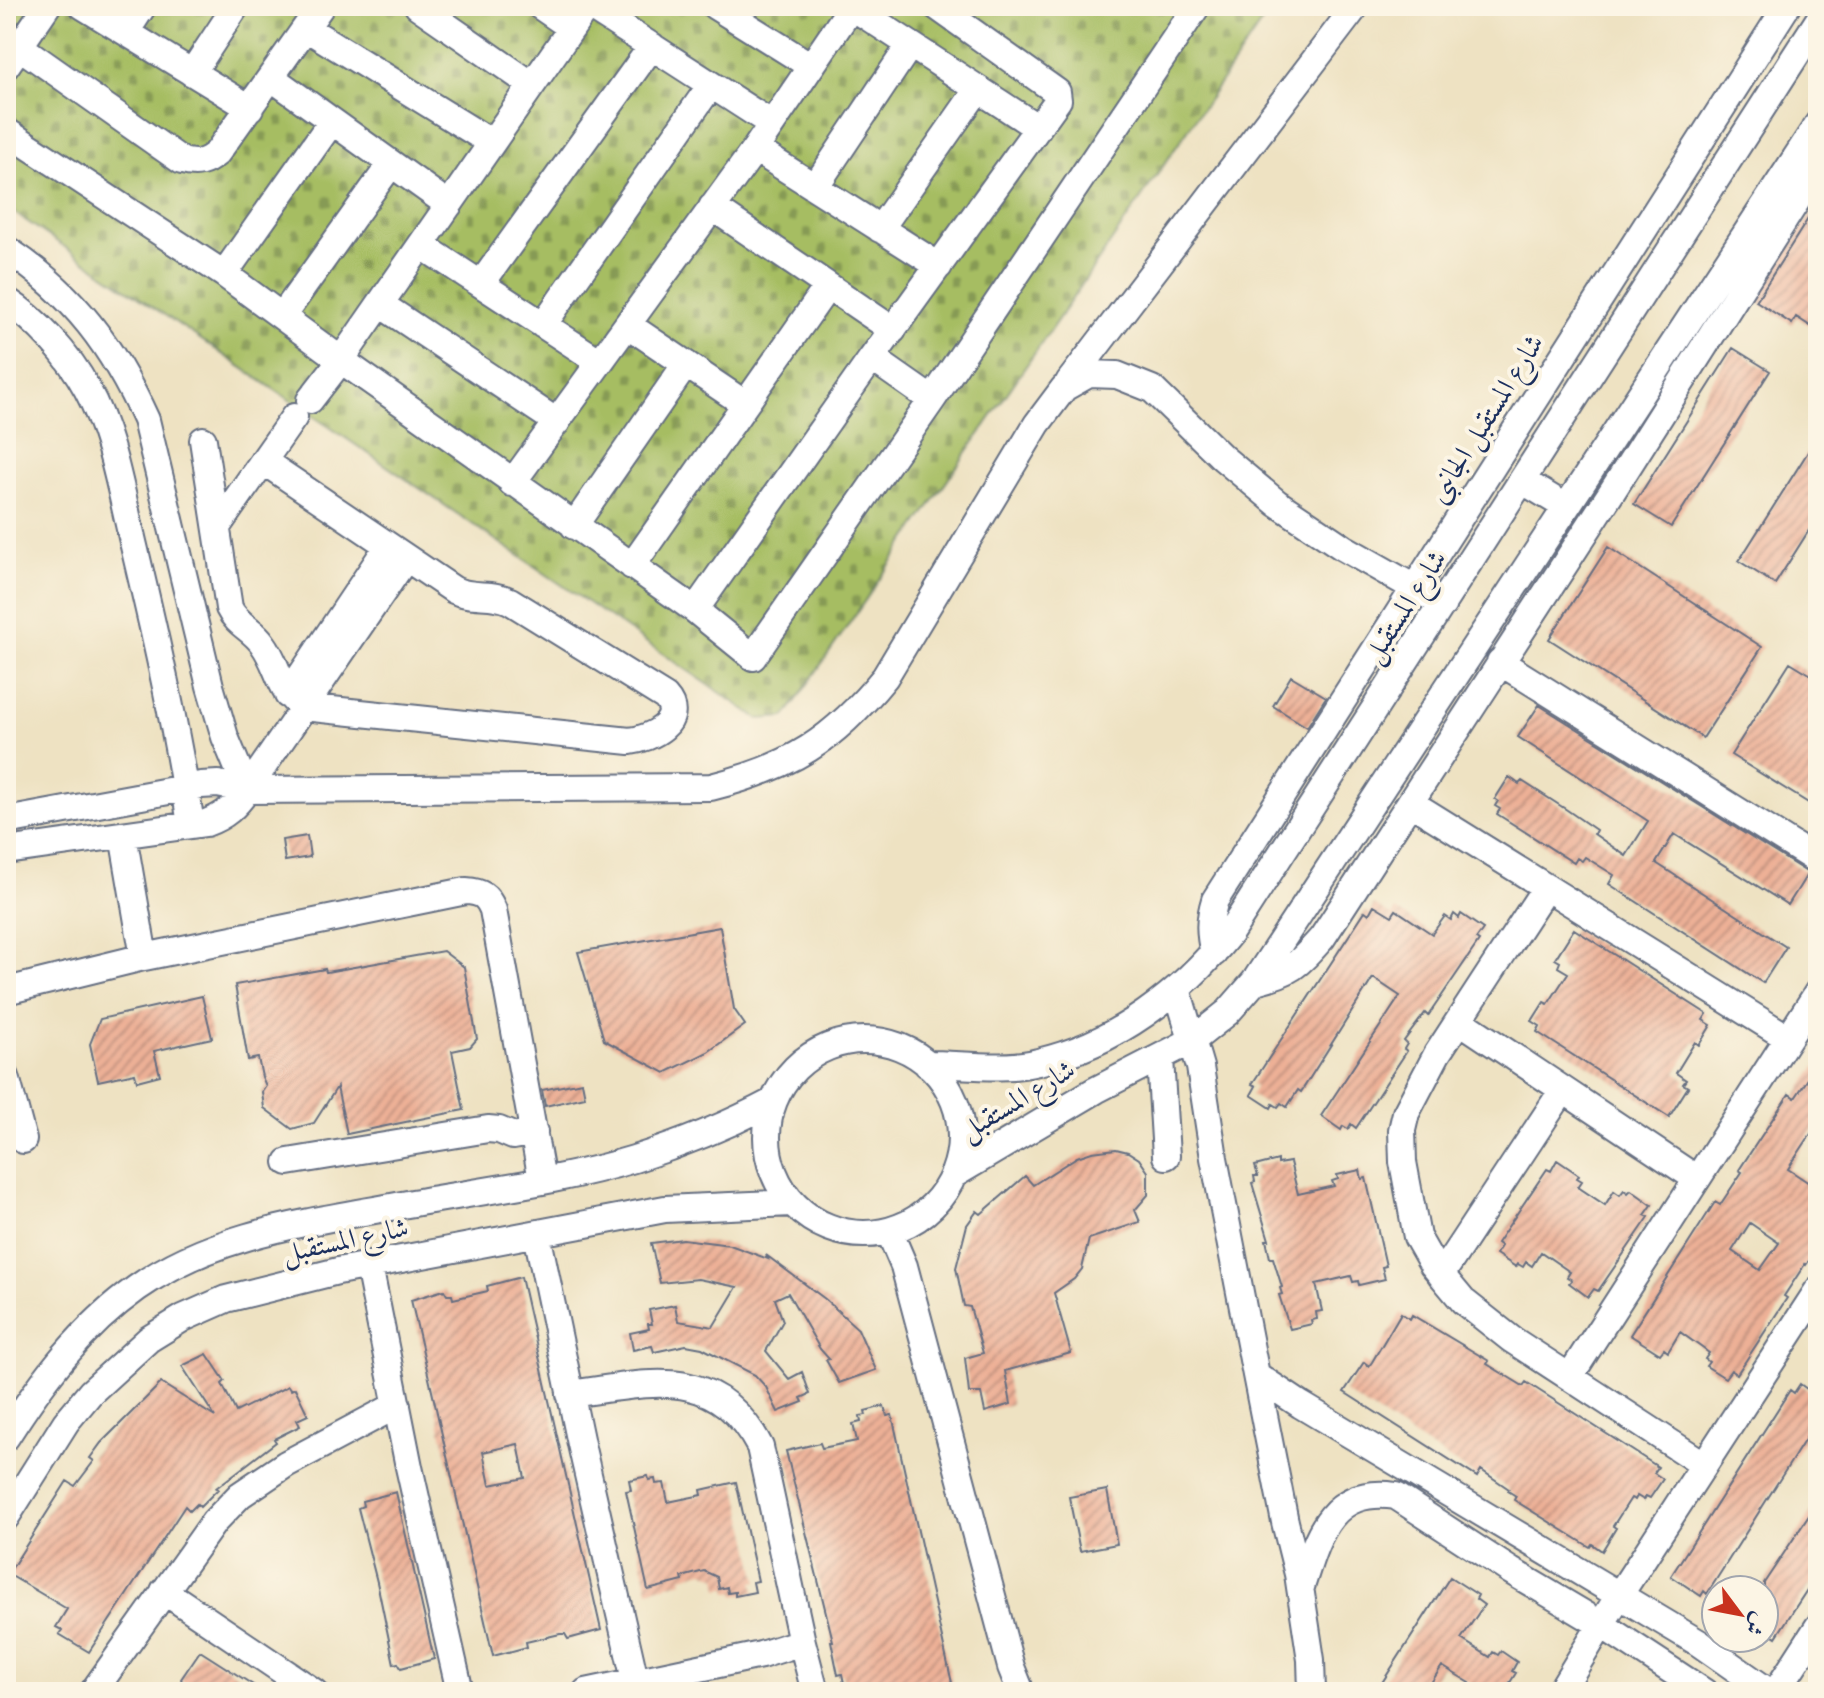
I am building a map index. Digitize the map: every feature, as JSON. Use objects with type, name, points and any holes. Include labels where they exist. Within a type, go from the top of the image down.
[{"type":"street","points":[[47,6],[11,50],[182,161],[195,164],[208,161],[272,78],[321,6]]},
{"type":"street","points":[[83,6],[250,108]]},
{"type":"street","points":[[126,32],[143,6]]},
{"type":"street","points":[[192,73],[236,6]]},
{"type":"street","points":[[418,6],[532,85]]},
{"type":"street","points":[[540,6],[572,28]]},
{"type":"street","points":[[217,527],[263,461],[341,360],[588,6],[772,124]]},
{"type":"street","points":[[715,6],[811,66]]},
{"type":"street","points":[[512,483],[755,149],[851,6],[1038,128]]},
{"type":"street","points":[[695,610],[1058,100],[1057,92],[936,6]]},
{"type":"street","points":[[6,131],[283,315],[512,483],[695,610],[753,657],[932,400],[1197,6]]},
{"type":"street","points":[[6,821],[218,784],[247,790],[711,787],[752,777],[791,760],[826,738],[848,719],[885,677],[1037,424],[1356,6]]},
{"type":"street","name":"شارع المستقبل الجانبى","points":[[1214,953],[1209,933],[1215,900],[1787,6]]},
{"type":"street","name":"شارع المستقبل","points":[[927,1064],[1036,1063],[1089,1046],[1130,1026],[1177,989],[1214,953],[1230,933],[1523,481],[1818,21]]},
{"type":"street","points":[[306,28],[492,143]]},
{"type":"street","points":[[815,187],[910,45]]},
{"type":"street","points":[[481,284],[652,46]]},
{"type":"street","points":[[272,78],[449,205]]},
{"type":"street","points":[[543,325],[711,85]]},
{"type":"street","points":[[880,229],[978,89]]},
{"type":"street","points":[[1719,110],[1747,128]]},
{"type":"street","points":[[224,274],[332,121]]},
{"type":"street","name":"شارع المستقبل","points":[[953,1175],[1084,1097],[1193,1040],[1228,1012],[1255,981],[1818,124]]},
{"type":"street","points":[[755,149],[939,266]]},
{"type":"street","points":[[283,315],[391,164]]},
{"type":"street","points":[[1255,981],[1282,974],[1297,966],[1322,938],[1818,167]]},
{"type":"street","points":[[712,207],[893,330]]},
{"type":"street","points":[[421,245],[600,362]]},
{"type":"street","points":[[6,249],[49,280],[80,310],[106,344],[146,420],[210,686],[225,737],[247,790]]},
{"type":"street","points":[[632,566],[828,286]]},
{"type":"street","points":[[6,300],[56,344],[86,388],[108,436],[170,700],[191,825]]},
{"type":"street","points":[[380,304],[557,422]]},
{"type":"street","points":[[628,325],[745,404]]},
{"type":"street","points":[[872,358],[932,400]]},
{"type":"street","points":[[574,526],[686,364]]},
{"type":"street","points":[[1551,372],[1579,390]]},
{"type":"street","points":[[1064,388],[1089,374],[1117,375],[1152,389],[1223,458],[1277,503],[1344,548],[1443,604]]},
{"type":"street","points":[[203,440],[229,608],[234,617],[267,648],[295,701]]},
{"type":"street","points":[[263,461],[462,594],[492,594],[510,601],[665,697],[670,702],[671,716],[661,731],[652,737],[630,741],[295,701]]},
{"type":"street","points":[[1523,481],[1566,507]]},
{"type":"street","points":[[6,851],[191,825],[222,817],[247,790],[295,701],[397,552]]},
{"type":"street","points":[[1500,662],[1818,861]]},
{"type":"street","points":[[1411,803],[1788,1038]]},
{"type":"street","points":[[123,835],[144,957]]},
{"type":"street","points":[[1546,887],[1421,1082],[1406,1113],[1402,1130],[1403,1162],[1417,1237],[1441,1275],[1463,1301],[1511,1339],[1703,1464]]},
{"type":"street","points":[[6,991],[144,957],[466,891],[479,892],[489,899],[493,910],[542,1180]]},
{"type":"street","points":[[1177,989],[1193,1040],[1300,1590],[1311,1660],[1312,1692]]},
{"type":"street","points":[[1570,1376],[1818,992]]},
{"type":"street","points":[[1460,1021],[1697,1179]]},
{"type":"street","points":[[876,1041],[903,1049],[927,1064],[943,1082],[955,1103],[959,1122],[961,1141],[953,1175],[942,1194],[928,1210],[909,1223],[889,1231],[848,1233],[808,1217],[792,1203],[774,1173],[768,1152],[767,1130],[774,1101],[784,1082],[816,1053],[837,1044],[876,1041]]},
{"type":"street","points":[[1160,1058],[1166,1156]]},
{"type":"street","points":[[6,1077],[23,1140]]},
{"type":"street","points":[[1441,1275],[1563,1090]]},
{"type":"street","name":"شارع المستقبل","points":[[6,1437],[33,1394],[69,1348],[116,1304],[177,1263],[215,1247],[290,1225],[542,1180],[634,1159],[717,1129],[774,1101]]},
{"type":"street","points":[[288,1162],[488,1129],[513,1136],[534,1132]]},
{"type":"street","name":"شارع المستقبل","points":[[6,1517],[66,1422],[91,1392],[149,1339],[183,1318],[226,1299],[338,1271],[665,1209],[792,1203]]},
{"type":"street","points":[[889,1231],[912,1296],[1009,1679],[1021,1692]]},
{"type":"street","points":[[537,1234],[635,1680]]},
{"type":"street","points":[[369,1266],[460,1692]]},
{"type":"street","points":[[1560,1692],[1703,1464],[1808,1326],[1818,1290]]},
{"type":"street","points":[[1256,1375],[1618,1597],[1699,1643],[1769,1692]]},
{"type":"street","points":[[570,1394],[663,1383],[713,1394],[727,1403],[751,1430],[760,1447],[815,1692]]},
{"type":"street","points":[[93,1692],[214,1522],[240,1495],[286,1464],[397,1405]]},
{"type":"street","points":[[1300,1590],[1320,1531],[1330,1517],[1347,1503],[1384,1494],[1396,1496],[1704,1692]]},
{"type":"street","points":[[164,1591],[314,1692]]},
{"type":"street","points":[[1776,1692],[1818,1627]]},
{"type":"street","points":[[586,1692],[761,1655],[802,1642]]},
{"type":"green space","points":[[6,6],[1273,6],[785,717],[759,719],[6,207]]},
{"type":"building","points":[[1818,203],[1818,331],[1796,317],[1792,324],[1756,301]]},
{"type":"building","points":[[1733,348],[1770,371],[1671,527],[1634,504]]},
{"type":"building","points":[[1818,436],[1818,516],[1775,584],[1739,561]]},
{"type":"building","points":[[1608,547],[1762,647],[1703,738],[1549,639]]},
{"type":"building","points":[[1790,662],[1818,679],[1818,809],[1731,755]]},
{"type":"building","points":[[1291,676],[1326,697],[1307,727],[1273,706]]},
{"type":"building","points":[[1539,705],[1808,873],[1788,905],[1674,834],[1656,863],[1786,947],[1763,983],[1609,884],[1614,875],[1585,857],[1582,861],[1577,858],[1574,863],[1497,814],[1500,809],[1495,806],[1498,801],[1495,799],[1509,777],[1519,784],[1522,781],[1567,810],[1626,856],[1648,821],[1518,737]]},
{"type":"building","points":[[307,836],[310,857],[285,861],[282,840]]},
{"type":"building","points":[[1374,905],[1392,916],[1396,910],[1432,934],[1445,916],[1451,920],[1454,914],[1459,918],[1461,914],[1483,929],[1476,939],[1479,941],[1428,1016],[1425,1013],[1404,1041],[1407,1051],[1356,1128],[1351,1124],[1348,1129],[1343,1126],[1341,1130],[1321,1116],[1400,996],[1373,978],[1301,1092],[1298,1090],[1287,1107],[1281,1103],[1278,1107],[1273,1104],[1271,1108],[1251,1095],[1256,1086],[1252,1084],[1365,911],[1369,914]]},
{"type":"building","points":[[720,927],[734,1009],[745,1025],[708,1052],[665,1073],[604,1040],[578,952]]},
{"type":"building","points":[[1574,929],[1707,1014],[1703,1020],[1711,1025],[1699,1045],[1695,1042],[1676,1073],[1686,1080],[1683,1084],[1688,1087],[1669,1117],[1537,1032],[1540,1026],[1532,1021],[1544,1002],[1548,1004],[1568,973],[1558,967],[1560,962],[1555,959]]},
{"type":"building","points":[[443,951],[464,967],[477,1039],[470,1047],[452,1051],[464,1110],[347,1134],[337,1087],[314,1123],[292,1129],[264,1108],[262,1092],[266,1086],[258,1058],[248,1060],[235,985]]},
{"type":"building","points":[[202,996],[212,1038],[154,1051],[160,1075],[137,1081],[135,1073],[98,1081],[90,1044],[100,1019]]},
{"type":"building","points":[[1818,1064],[1818,1123],[1788,1169],[1818,1189],[1818,1248],[1784,1296],[1787,1298],[1737,1374],[1731,1370],[1725,1378],[1706,1366],[1709,1362],[1705,1359],[1709,1353],[1680,1332],[1668,1352],[1664,1349],[1660,1354],[1630,1335],[1715,1202],[1720,1205],[1742,1172],[1739,1170],[1789,1094],[1795,1098]],"holes":[[[1750,1223],[1779,1243],[1760,1270],[1732,1251]]]},
{"type":"building","points":[[582,1082],[585,1097],[545,1106],[542,1090]]},
{"type":"building","points":[[1116,1149],[1139,1159],[1148,1172],[1148,1195],[1135,1210],[1140,1222],[1089,1239],[1082,1269],[1054,1293],[1071,1353],[1005,1371],[1011,1404],[985,1412],[981,1393],[969,1393],[965,1358],[983,1353],[970,1307],[964,1306],[956,1268],[967,1225],[977,1211],[981,1214],[1025,1176],[1033,1185],[1077,1157]]},
{"type":"building","points":[[1278,1160],[1278,1164],[1290,1162],[1298,1194],[1334,1186],[1332,1181],[1338,1179],[1337,1175],[1360,1170],[1362,1179],[1366,1178],[1386,1266],[1382,1267],[1385,1279],[1359,1285],[1358,1281],[1353,1282],[1351,1276],[1316,1284],[1322,1311],[1316,1312],[1317,1319],[1311,1320],[1312,1324],[1290,1329],[1279,1295],[1282,1294],[1282,1287],[1273,1258],[1270,1258],[1266,1240],[1269,1240],[1252,1183],[1255,1182],[1254,1176],[1258,1176],[1255,1166]]},
{"type":"building","points":[[1557,1160],[1579,1175],[1577,1178],[1582,1181],[1578,1187],[1605,1205],[1614,1191],[1620,1195],[1624,1190],[1628,1193],[1631,1190],[1652,1205],[1645,1215],[1649,1217],[1598,1291],[1594,1289],[1588,1297],[1569,1283],[1572,1280],[1567,1277],[1570,1272],[1541,1252],[1532,1266],[1526,1262],[1523,1267],[1518,1264],[1516,1267],[1496,1254],[1501,1246],[1497,1243],[1547,1169],[1551,1171]]},
{"type":"building","points":[[683,1239],[730,1245],[768,1259],[766,1255],[825,1299],[858,1329],[876,1370],[839,1383],[826,1360],[829,1359],[788,1293],[775,1299],[783,1321],[766,1351],[789,1379],[802,1372],[810,1394],[801,1398],[803,1402],[778,1412],[766,1387],[755,1375],[702,1348],[686,1345],[654,1352],[652,1346],[633,1350],[630,1333],[649,1329],[648,1324],[652,1324],[649,1310],[675,1305],[678,1321],[713,1327],[737,1287],[698,1279],[660,1283],[651,1243]]},
{"type":"building","points":[[521,1277],[601,1630],[568,1639],[565,1634],[560,1634],[526,1642],[527,1647],[493,1656],[411,1300],[444,1290],[453,1299],[488,1291],[487,1286]],"holes":[[[518,1444],[525,1478],[490,1485],[483,1452]]]},
{"type":"building","points":[[1401,1313],[1410,1319],[1412,1315],[1489,1361],[1487,1364],[1523,1386],[1526,1382],[1658,1467],[1654,1473],[1663,1479],[1650,1498],[1631,1498],[1602,1551],[1592,1544],[1590,1547],[1514,1500],[1516,1496],[1509,1489],[1481,1470],[1477,1477],[1344,1392],[1364,1362],[1369,1366],[1372,1362]]},
{"type":"building","points":[[207,1354],[225,1381],[222,1384],[236,1412],[288,1386],[291,1390],[295,1388],[308,1415],[297,1420],[300,1426],[274,1439],[276,1442],[216,1488],[200,1507],[197,1504],[190,1511],[185,1506],[89,1652],[59,1634],[62,1630],[56,1627],[67,1609],[8,1574],[67,1481],[75,1486],[94,1461],[90,1458],[101,1443],[161,1383],[215,1417],[182,1366]]},
{"type":"building","points":[[1800,1384],[1818,1397],[1818,1419],[1720,1574],[1700,1574],[1700,1595],[1671,1576],[1790,1390],[1794,1393]]},
{"type":"building","points":[[884,1406],[887,1416],[892,1415],[954,1692],[846,1692],[842,1674],[838,1675],[833,1641],[786,1451],[820,1443],[822,1448],[857,1441],[853,1424],[861,1422],[860,1416],[866,1415],[865,1411]]},
{"type":"building","points":[[648,1476],[649,1480],[655,1479],[656,1484],[664,1483],[668,1502],[702,1495],[701,1490],[736,1482],[758,1581],[753,1582],[755,1592],[735,1596],[735,1592],[728,1593],[727,1587],[719,1589],[717,1577],[704,1571],[682,1577],[683,1581],[648,1590],[626,1491],[631,1490],[629,1480]]},
{"type":"building","points":[[1107,1490],[1117,1544],[1080,1551],[1069,1497]]},
{"type":"building","points":[[396,1492],[434,1659],[401,1668],[398,1663],[394,1664],[358,1508],[363,1506],[362,1501]]},
{"type":"building","points":[[1818,1502],[1818,1573],[1780,1631],[1780,1574],[1770,1574]]},
{"type":"building","points":[[1450,1577],[1478,1595],[1476,1599],[1484,1605],[1461,1639],[1490,1657],[1493,1652],[1498,1655],[1501,1651],[1517,1662],[1512,1671],[1516,1673],[1504,1692],[1464,1692],[1470,1683],[1442,1666],[1425,1692],[1376,1692]]},
{"type":"building","points":[[200,1651],[264,1692],[180,1692],[184,1684],[181,1679]]}]
